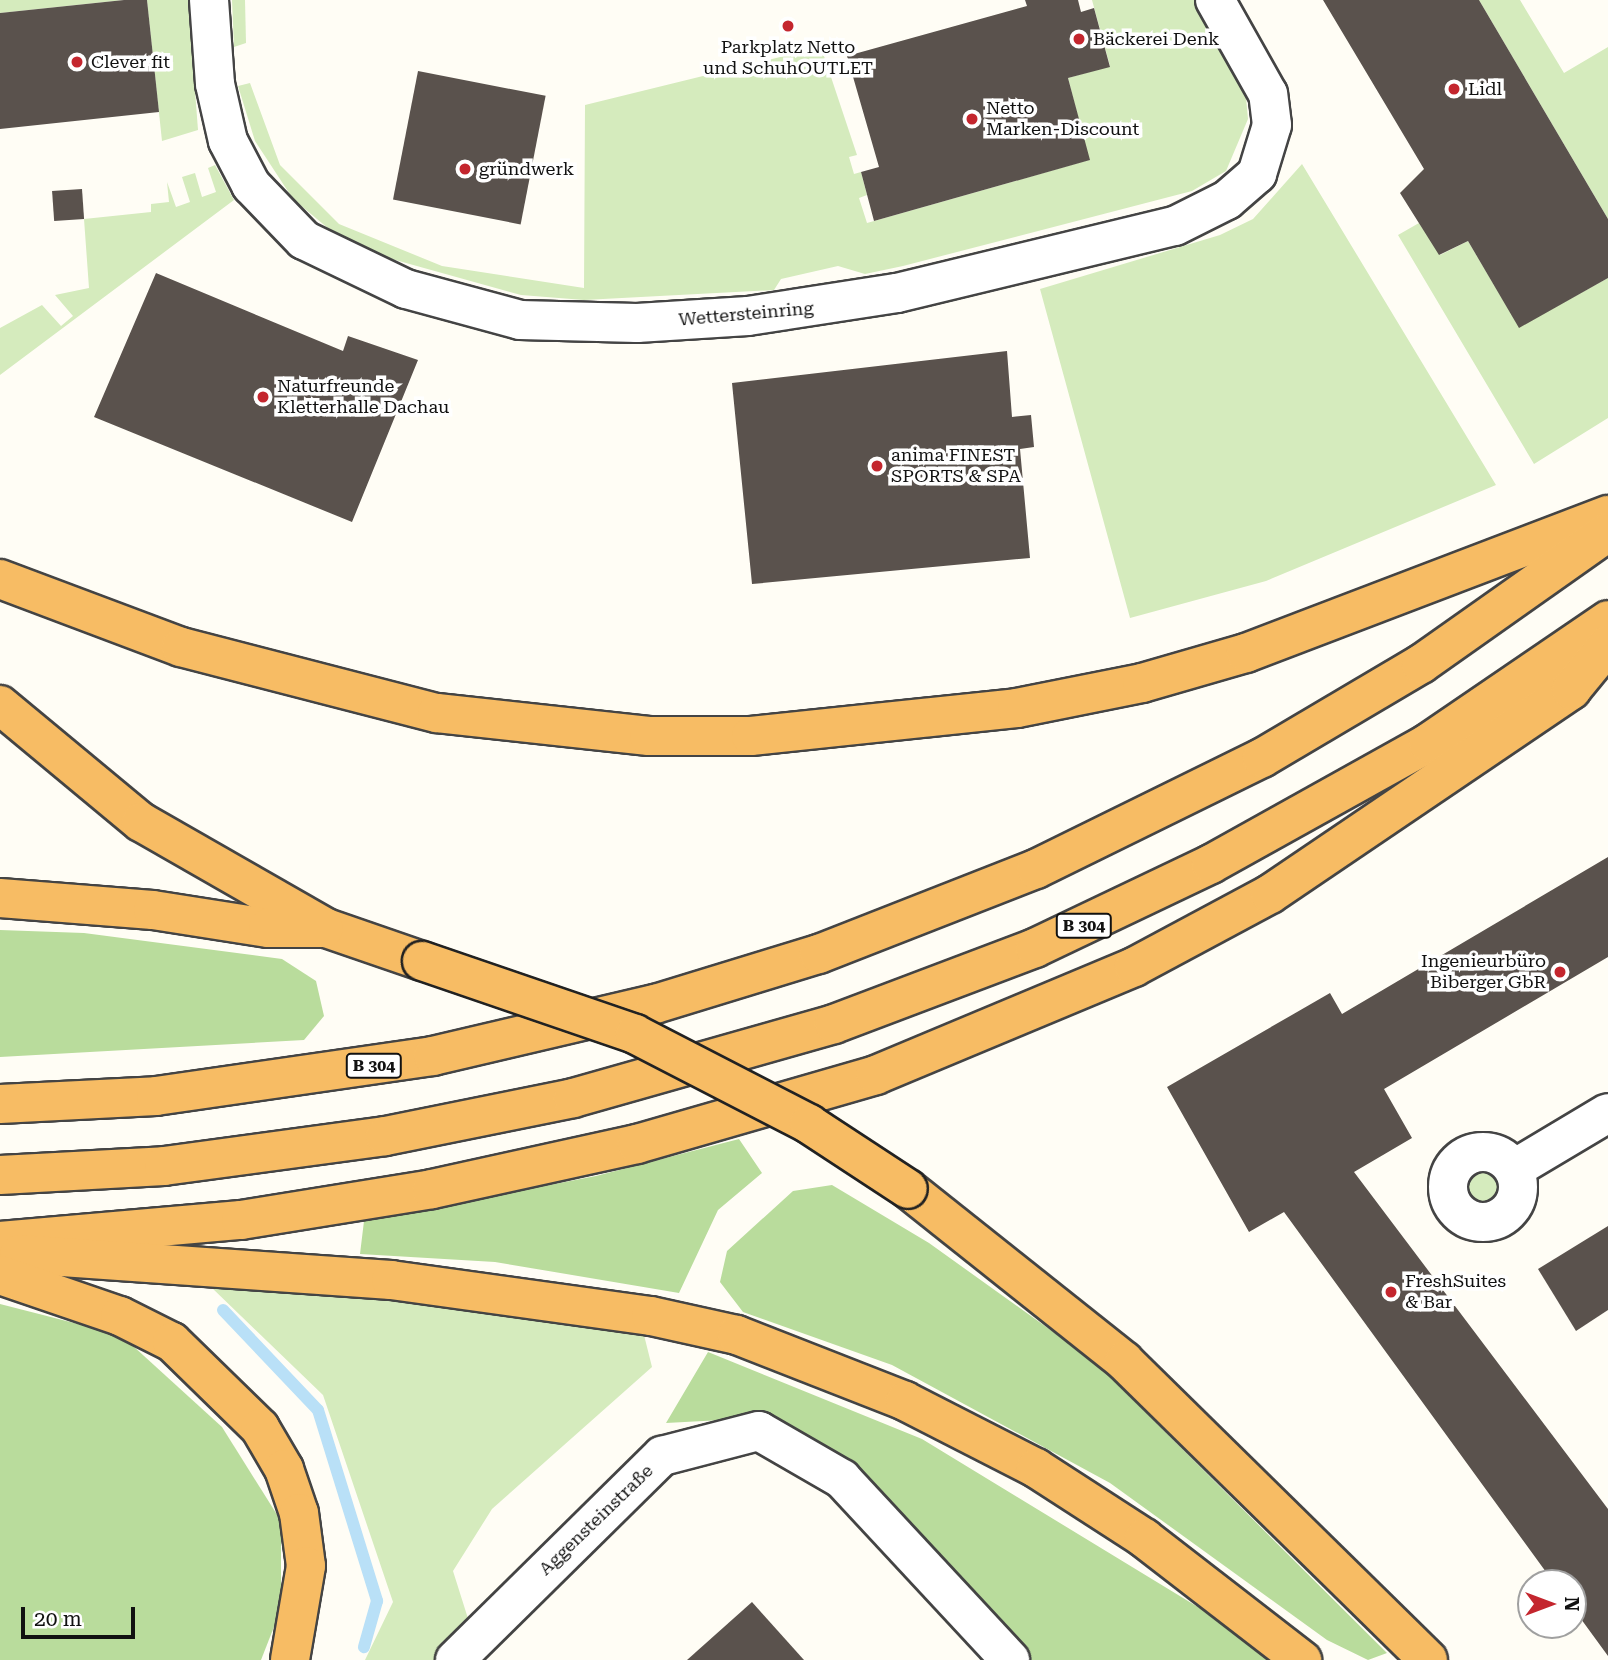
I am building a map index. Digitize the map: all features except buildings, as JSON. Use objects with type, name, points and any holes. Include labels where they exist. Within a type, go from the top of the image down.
[{"type":"highway","points":[[0,579],[181,647],[437,713],[649,736],[751,736],[1017,709],[1142,683],[1246,653],[1608,515]]},
{"type":"highway","name":"B 304","points":[[0,1104],[156,1096],[433,1056],[655,1004],[818,954],[1048,863],[1250,765],[1421,664],[1608,531]]},
{"type":"highway","name":"B 304","points":[[0,1175],[164,1166],[399,1134],[573,1098],[834,1024],[1035,948],[1224,858],[1428,743],[1608,620]]},
{"type":"highway","points":[[0,1241],[242,1220],[432,1189],[637,1143],[876,1074],[1064,999],[1270,894],[1571,690],[1608,645]]},
{"type":"highway","points":[[0,705],[141,822],[326,928],[635,1034],[809,1124],[908,1189],[1124,1361],[1428,1660]]},
{"type":"highway","points":[[0,898],[153,910],[268,928],[326,928]]},
{"type":"highway","points":[[0,1252],[391,1280],[651,1316],[737,1335],[905,1401],[1037,1468],[1144,1538],[1302,1660]]},
{"type":"highway","points":[[0,1275],[120,1316],[172,1342],[260,1428],[285,1469],[299,1513],[306,1566],[290,1660]]},
{"type":"street","name":"Wettersteinring","points":[[209,0],[215,84],[228,141],[275,216],[304,240],[406,289],[520,320],[637,323],[748,316],[897,293],[1175,226],[1227,200],[1257,174],[1272,125],[1268,94],[1215,0]]},
{"type":"street","points":[[1514,1169],[1608,1113]]},
{"type":"street","name":"Aggensteinstraße","points":[[454,1660],[662,1456],[759,1431],[842,1479],[1010,1660]]},
{"type":"green space","points":[[0,0],[124,0],[0,13]]},
{"type":"green space","points":[[147,0],[188,0],[198,130],[162,141]]},
{"type":"green space","points":[[232,0],[245,0],[246,43],[234,47]]},
{"type":"green space","points":[[1092,0],[1197,0],[1245,87],[1248,119],[1226,171],[1192,191],[903,266],[865,274],[838,266],[781,279],[774,290],[584,300],[521,295],[381,256],[335,234],[293,199],[255,141],[238,86],[250,83],[280,165],[339,224],[442,266],[584,288],[585,105],[821,47],[857,155],[849,157],[854,174],[861,172],[867,195],[859,198],[867,223],[1089,160],[1068,78],[1110,66]]},
{"type":"green space","points":[[1479,0],[1520,0],[1564,73],[1608,47],[1608,219]]},
{"type":"green space","points":[[1302,164],[1496,485],[1266,581],[1130,618],[1040,289],[1220,235],[1253,219]]},
{"type":"green space","points":[[215,165],[234,200],[0,375],[0,328],[42,305],[61,326],[73,316],[55,295],[89,288],[84,219],[151,212],[151,204],[169,202],[167,182],[176,207],[190,202],[182,177],[195,173],[202,197],[216,192],[208,168]]},
{"type":"green space","points":[[1419,223],[1440,255],[1468,241],[1519,327],[1608,278],[1608,418],[1534,464],[1398,235]]},
{"type":"green space","points":[[0,930],[84,933],[282,959],[316,981],[324,1016],[304,1040],[0,1057]]},
{"type":"green space","points":[[739,1139],[762,1173],[718,1210],[679,1293],[495,1262],[360,1254],[364,1221],[596,1176]]},
{"type":"green space","points":[[1483,1163],[1501,1170],[1508,1188],[1501,1206],[1483,1213],[1465,1206],[1458,1188],[1465,1170]]},
{"type":"green space","points":[[832,1185],[929,1243],[1095,1362],[1387,1653],[1368,1660],[1327,1640],[1110,1483],[892,1365],[743,1312],[720,1282],[727,1251],[793,1191]]},
{"type":"green space","points":[[211,1287],[514,1310],[644,1335],[652,1367],[492,1509],[453,1571],[471,1628],[439,1660],[365,1660],[393,1602],[323,1395]]},
{"type":"green space","points":[[0,1304],[121,1335],[222,1427],[281,1521],[281,1609],[261,1660],[0,1660]]},
{"type":"green space","points":[[708,1352],[922,1439],[1211,1615],[1268,1660],[1029,1660],[872,1488],[776,1417],[666,1423]]},
{"type":"waterway","points":[[223,1310],[318,1410],[377,1601],[364,1647]]},
{"type":"place","name":"Parkplatz Netto und SchuhOUTLET","points":[[788,26]]},
{"type":"place","name":"Bäckerei Denk","points":[[1079,39]]},
{"type":"place","name":"Clever fit","points":[[77,62]]},
{"type":"place","name":"Lidl","points":[[1454,89]]},
{"type":"place","name":"Netto Marken-Discount","points":[[972,119]]},
{"type":"place","name":"gründwerk","points":[[465,169]]},
{"type":"place","name":"Naturfreunde Kletterhalle Dachau","points":[[263,397]]},
{"type":"place","name":"anima FINEST SPORTS & SPA","points":[[877,466]]},
{"type":"place","name":"Ingenieurbüro Biberger GbR","points":[[1560,972]]},
{"type":"place","name":"FreshSuites & Bar","points":[[1391,1292]]}]
